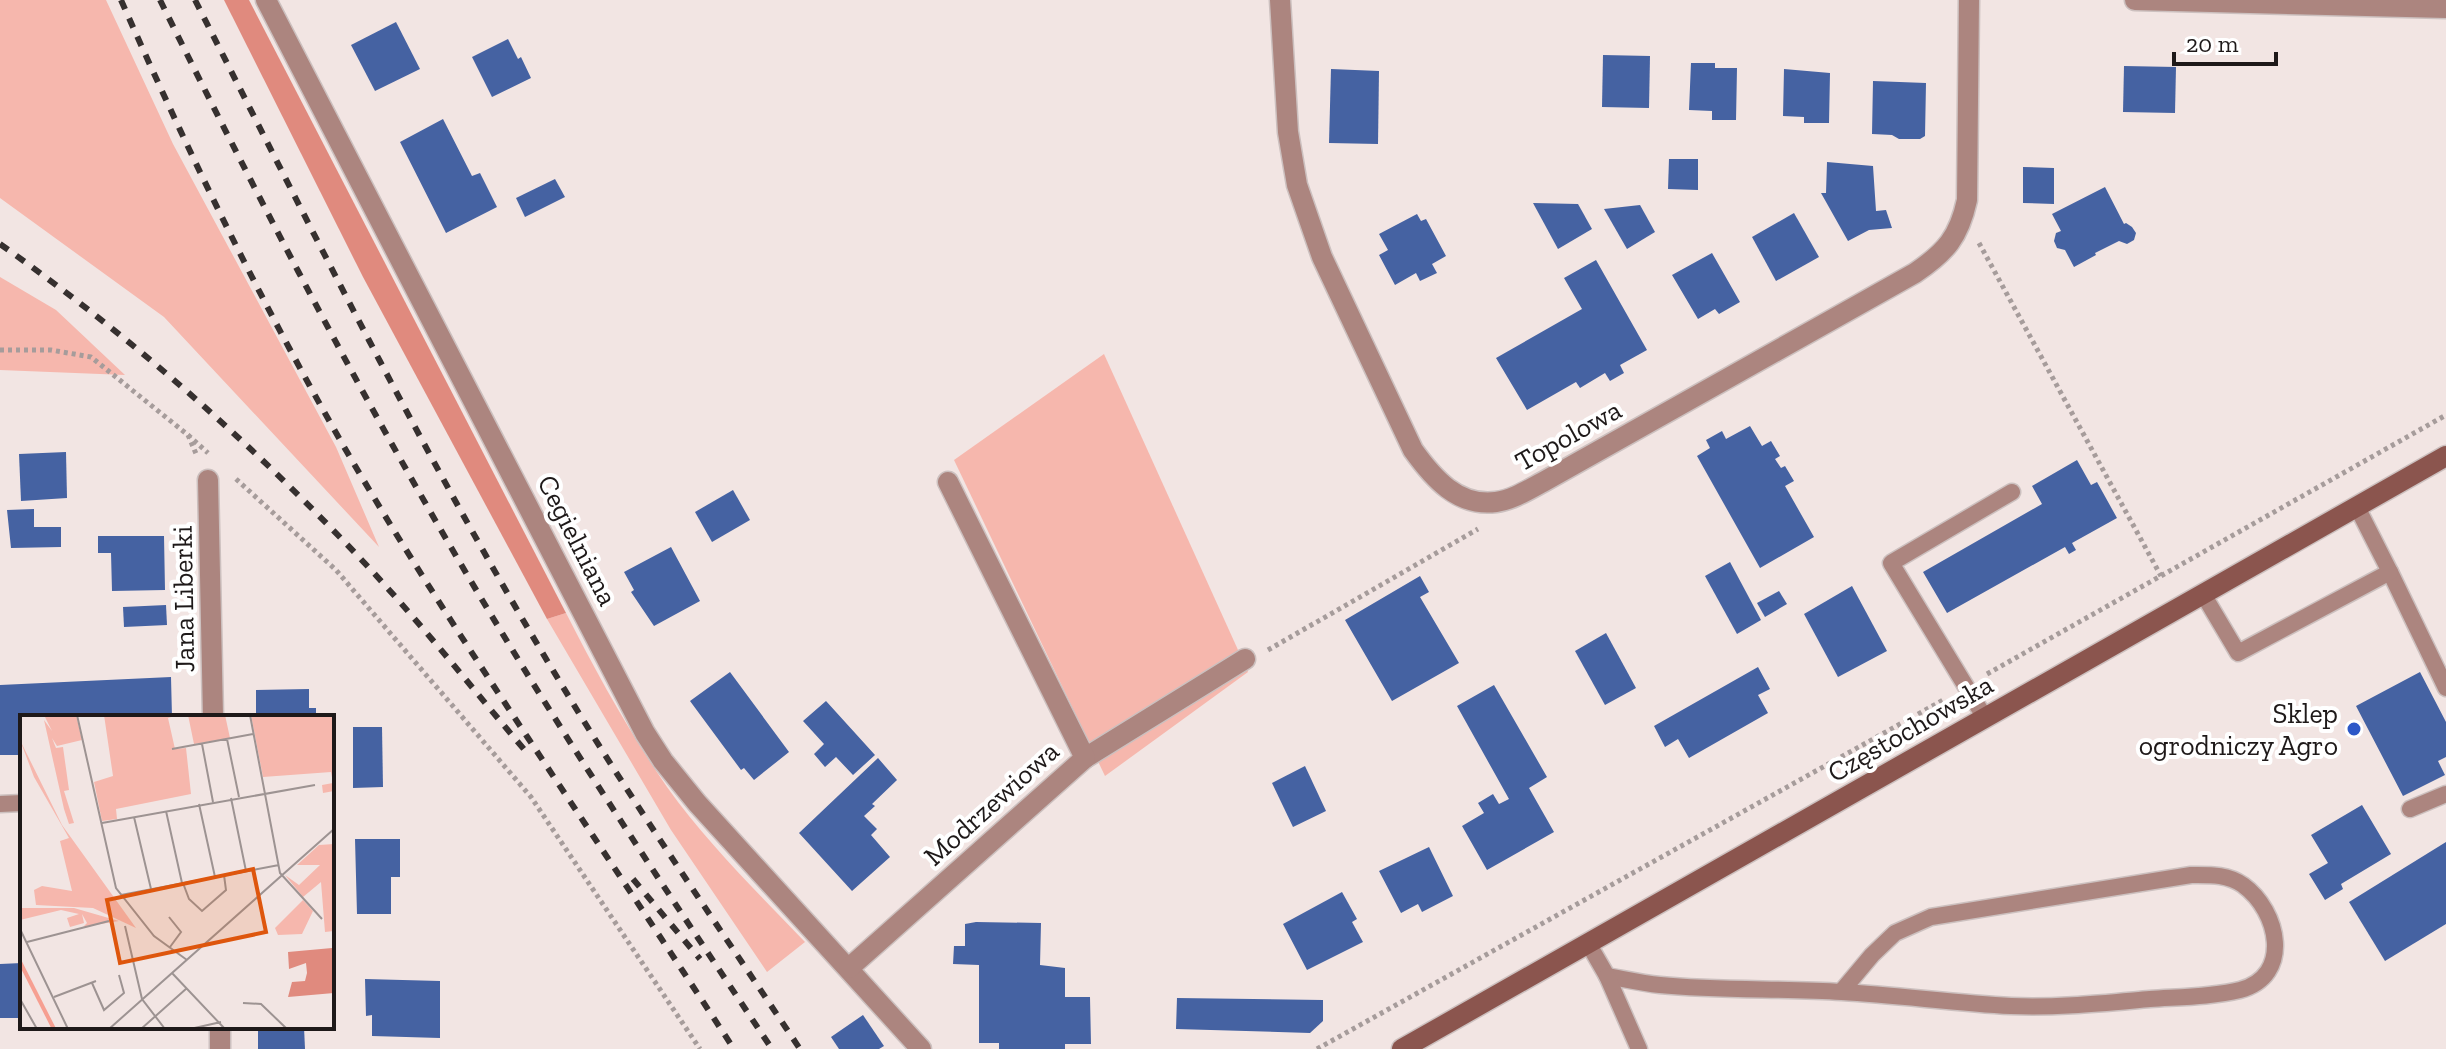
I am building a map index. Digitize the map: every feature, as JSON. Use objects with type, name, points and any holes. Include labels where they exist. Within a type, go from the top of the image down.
[{"type":"main road","name":"Częstochowska","points":[[1402,1049],[2446,456]]},
{"type":"street","name":"Cegielniana","points":[[266,0],[645,733],[697,803],[921,1049]]},
{"type":"street","name":"Topolowa","points":[[1280,0],[1291,158],[1322,257],[1421,462],[1456,495],[1470,501],[1494,503],[1543,482],[1915,273],[1948,246],[1963,220],[1968,179],[1969,0]]},
{"type":"street","points":[[2135,0],[2338,2],[2446,8]]},
{"type":"street","name":"Jana Liberki","points":[[208,480],[213,715]]},
{"type":"street","name":"Modrzewiowa","points":[[849,968],[1085,758],[948,482]]},
{"type":"street","points":[[1085,758],[1245,659]]},
{"type":"lane","points":[[1985,718],[1891,563],[2012,492]]},
{"type":"lane","points":[[2357,507],[2446,688]]},
{"type":"lane","points":[[2203,594],[2238,653],[2390,572]]},
{"type":"lane","points":[[2410,809],[2446,794]]},
{"type":"lane","points":[[0,804],[20,803]]},
{"type":"lane","points":[[1607,976],[1661,985],[1841,992],[2053,1007],[2242,990],[2263,980],[2274,961],[2274,939],[2269,916],[2261,901],[2242,884],[2219,875],[2191,875],[1931,917],[1895,933],[1841,992]]},
{"type":"lane","points":[[1588,943],[1607,976],[1639,1049]]},
{"type":"path","points":[[1963,220],[1976,238],[2161,576]]},
{"type":"path","points":[[0,350],[51,350],[91,357],[211,456]]},
{"type":"path","points":[[1984,676],[2446,415]]},
{"type":"path","points":[[188,435],[208,480]]},
{"type":"path","points":[[234,477],[336,570],[531,797],[700,1049]]},
{"type":"path","points":[[1245,659],[1274,648],[1486,525],[1494,503]]},
{"type":"path","points":[[1317,1049],[1949,696]]},
{"type":"shaded area","points":[[0,0],[106,0],[173,144],[336,447],[379,547],[164,317],[0,198]]},
{"type":"shaded area","points":[[224,0],[249,0],[566,613],[547,619],[363,277]]},
{"type":"shaded area","points":[[0,277],[56,310],[125,375],[0,370]]},
{"type":"shaded area","points":[[1104,354],[1248,672],[1105,776],[954,460]]},
{"type":"shaded area","points":[[566,613],[639,745],[682,808],[805,942],[767,972],[671,830],[547,619]]},
{"type":"building","points":[[396,22],[420,69],[375,91],[351,45]]},
{"type":"building","points":[[508,39],[531,78],[492,97],[472,57]]},
{"type":"building","points":[[1603,55],[1650,56],[1649,108],[1602,107]]},
{"type":"building","points":[[1691,63],[1715,63],[1715,68],[1737,68],[1736,120],[1712,120],[1712,111],[1689,110]]},
{"type":"building","points":[[2124,66],[2176,67],[2175,113],[2123,112]]},
{"type":"building","points":[[1331,69],[1379,71],[1378,144],[1329,143]]},
{"type":"building","points":[[1784,69],[1830,73],[1829,123],[1804,123],[1804,117],[1783,116]]},
{"type":"building","points":[[1873,81],[1926,83],[1925,136],[1920,139],[1899,139],[1892,135],[1872,134]]},
{"type":"building","points":[[443,119],[472,176],[480,173],[497,207],[446,233],[400,142]]},
{"type":"building","points":[[1669,159],[1698,159],[1698,190],[1668,189]]},
{"type":"building","points":[[1827,162],[1873,166],[1876,211],[1886,210],[1892,228],[1869,230],[1848,241],[1821,193],[1826,193]]},
{"type":"building","points":[[2023,167],[2054,168],[2054,204],[2023,203]]},
{"type":"building","points":[[555,179],[565,197],[525,217],[516,198]]},
{"type":"building","points":[[2105,187],[2124,224],[2136,233],[2134,240],[2127,244],[2119,241],[2074,267],[2065,250],[2057,248],[2054,241],[2056,233],[2061,231],[2052,214]]},
{"type":"building","points":[[1533,203],[1578,204],[1592,229],[1558,249]]},
{"type":"building","points":[[1640,205],[1655,232],[1627,249],[1604,209]]},
{"type":"building","points":[[1794,213],[1819,257],[1776,281],[1752,237]]},
{"type":"building","points":[[1417,214],[1421,221],[1426,219],[1446,256],[1432,264],[1437,273],[1420,281],[1416,273],[1395,285],[1379,255],[1388,250],[1379,234]]},
{"type":"building","points":[[1712,253],[1740,302],[1719,314],[1715,309],[1698,319],[1672,275]]},
{"type":"building","points":[[1596,260],[1647,350],[1620,365],[1624,373],[1610,381],[1605,373],[1580,388],[1576,382],[1527,410],[1496,358],[1582,309],[1564,278]]},
{"type":"building","points":[[1750,426],[1762,446],[1771,441],[1780,456],[1775,459],[1781,468],[1785,466],[1794,481],[1785,486],[1814,537],[1760,568],[1697,456],[1710,448],[1706,440],[1722,431],[1726,439]]},
{"type":"building","points":[[66,452],[67,498],[21,501],[19,454]]},
{"type":"building","points":[[2077,460],[2091,485],[2097,482],[2117,518],[2072,543],[2076,550],[2069,554],[2065,547],[1947,613],[1923,572],[2042,504],[2032,486]]},
{"type":"building","points":[[733,490],[750,520],[712,542],[695,512]]},
{"type":"building","points":[[34,509],[34,527],[61,527],[61,547],[11,548],[7,510]]},
{"type":"building","points":[[98,536],[164,536],[165,590],[112,591],[111,553],[98,553]]},
{"type":"building","points":[[671,547],[700,601],[654,626],[631,592],[634,590],[624,572]]},
{"type":"building","points":[[1730,562],[1761,620],[1737,634],[1705,576]]},
{"type":"building","points":[[1420,576],[1429,592],[1420,597],[1459,663],[1392,701],[1345,620]]},
{"type":"building","points":[[1852,586],[1887,651],[1838,677],[1804,614]]},
{"type":"building","points":[[1779,591],[1787,604],[1765,617],[1757,603]]},
{"type":"building","points":[[166,605],[167,625],[124,627],[123,607]]},
{"type":"building","points":[[1606,633],[1636,688],[1605,705],[1575,651]]},
{"type":"building","points":[[1758,667],[1770,689],[1758,695],[1768,713],[1689,758],[1678,739],[1665,747],[1654,726]]},
{"type":"building","points":[[730,672],[789,752],[754,780],[744,768],[741,770],[690,701]]},
{"type":"building","points":[[2420,672],[2446,722],[2446,757],[2438,761],[2445,775],[2403,796],[2356,706]]},
{"type":"building","points":[[171,677],[172,715],[20,715],[20,755],[0,755],[0,685]]},
{"type":"building","points":[[1494,685],[1547,777],[1529,788],[1554,832],[1487,870],[1462,826],[1484,813],[1478,803],[1493,794],[1499,804],[1509,799],[1457,706]]},
{"type":"building","points":[[309,689],[309,708],[316,708],[316,715],[256,715],[256,690]]},
{"type":"building","points":[[826,701],[875,755],[853,775],[836,757],[825,767],[814,754],[824,744],[803,721]]},
{"type":"building","points":[[353,727],[382,727],[383,787],[353,788]]},
{"type":"building","points":[[878,758],[897,780],[864,816],[877,829],[871,835],[890,857],[852,891],[799,833]]},
{"type":"building","points":[[1305,766],[1326,811],[1293,827],[1272,783]]},
{"type":"building","points":[[2362,805],[2391,854],[2341,884],[2343,889],[2325,900],[2309,874],[2328,863],[2311,835]]},
{"type":"building","points":[[355,839],[400,839],[400,877],[391,877],[391,914],[357,914]]},
{"type":"building","points":[[2446,842],[2446,924],[2385,961],[2349,902]]},
{"type":"building","points":[[1429,847],[1453,896],[1422,912],[1418,904],[1401,913],[1379,871]]},
{"type":"building","points":[[1342,892],[1357,919],[1352,922],[1363,942],[1307,970],[1283,924]]},
{"type":"building","points":[[1041,923],[1040,965],[1065,968],[1065,997],[1090,997],[1091,1044],[1065,1044],[1065,1049],[999,1049],[999,1043],[979,1043],[979,965],[953,964],[954,946],[965,946],[965,924]]},
{"type":"building","points":[[20,963],[20,1018],[0,1018],[0,964]]},
{"type":"building","points":[[365,979],[440,981],[440,1038],[372,1036],[372,1015],[366,1016]]},
{"type":"building","points":[[1177,998],[1323,1000],[1323,1021],[1310,1033],[1176,1029]]},
{"type":"building","points":[[863,1015],[884,1046],[879,1049],[839,1049],[831,1037]]},
{"type":"building","points":[[258,1029],[304,1029],[305,1049],[258,1049]]},
{"type":"railway","points":[[121,0],[241,256],[345,449],[447,615],[734,1049]]},
{"type":"railway","points":[[160,0],[238,156],[402,463],[593,778],[772,1049]]},
{"type":"railway","points":[[195,0],[416,430],[511,599],[618,775],[800,1049]]},
{"type":"railway","points":[[0,244],[141,353],[274,471],[379,579],[528,754]]},
{"type":"railway","points":[[633,879],[700,959]]},
{"type":"place","name":"Sklep ogrodniczy Agro","points":[[2354,729]]}]
